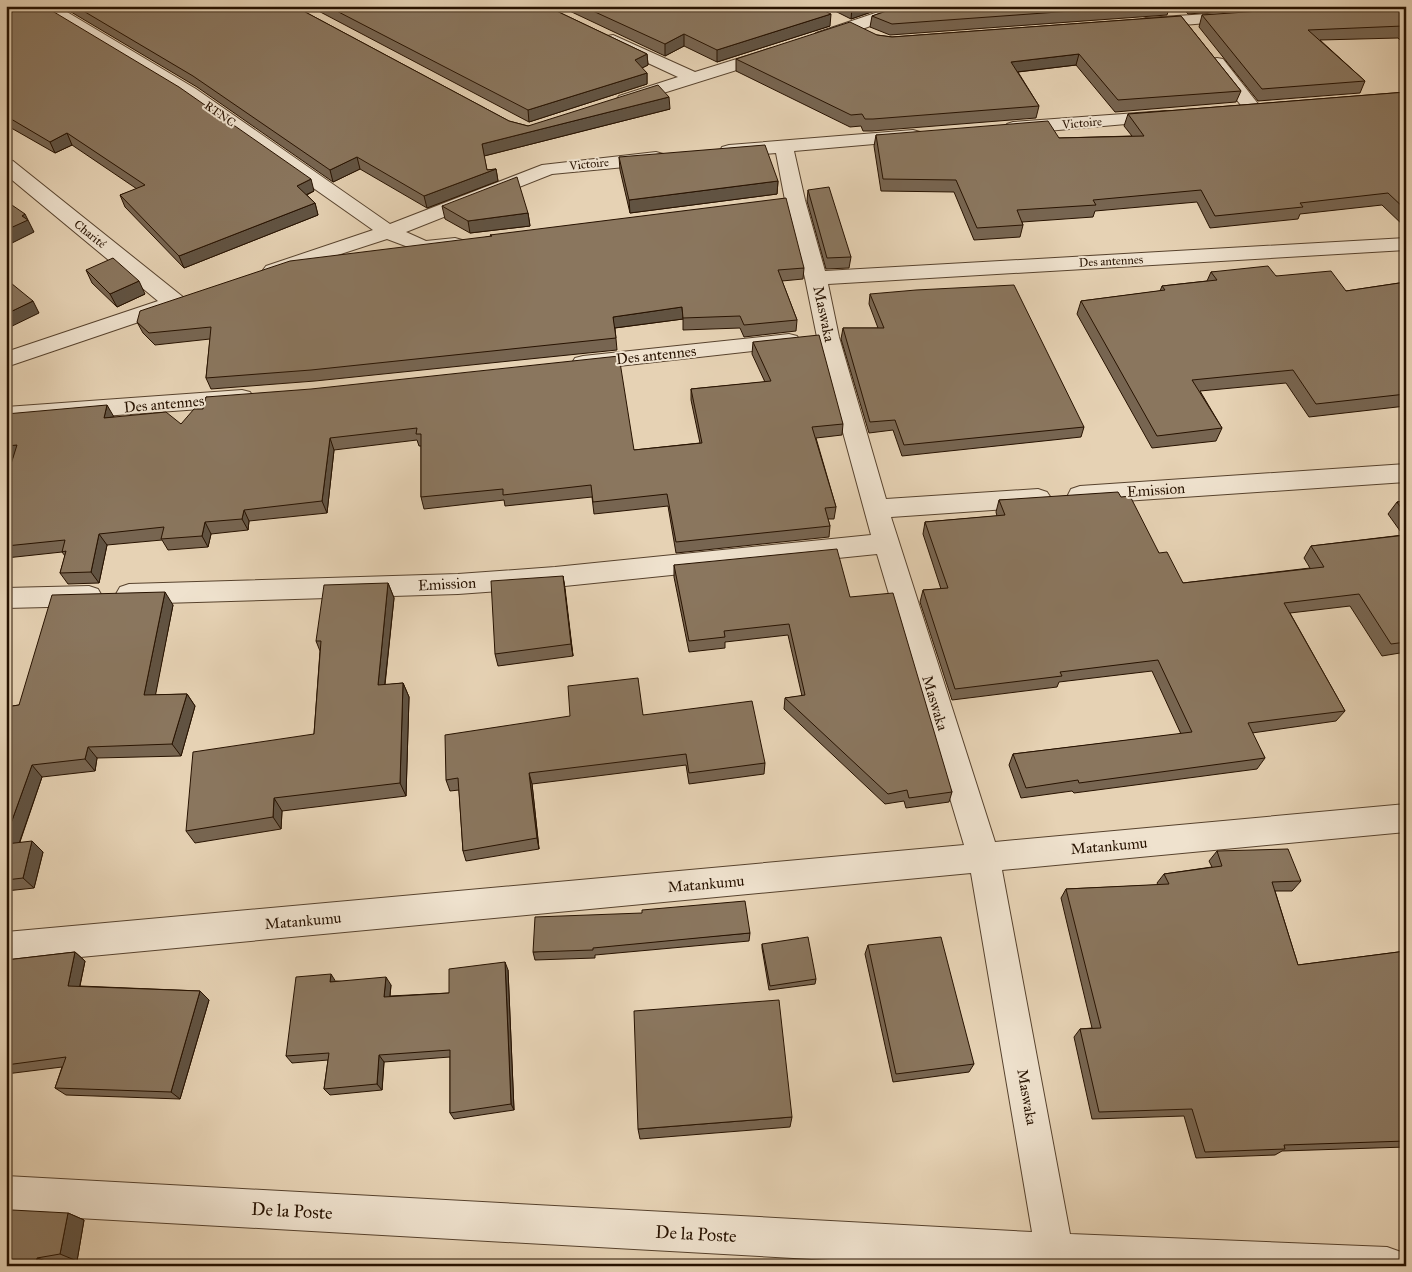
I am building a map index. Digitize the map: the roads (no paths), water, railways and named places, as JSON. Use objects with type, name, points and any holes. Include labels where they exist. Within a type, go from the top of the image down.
[{"type":"street","name":"RTNC","points":[[45,6],[190,93],[388,232],[424,247],[470,242]]},
{"type":"street","points":[[805,42],[852,28],[913,6]]},
{"type":"street","points":[[1171,6],[1194,35]]},
{"type":"street","points":[[1134,24],[1250,16]]},
{"type":"street","points":[[829,17],[874,38]]},
{"type":"street","points":[[594,32],[693,78]]},
{"type":"street","points":[[611,105],[786,48]]},
{"type":"street","points":[[1206,50],[1253,109]]},
{"type":"street","points":[[1234,111],[1272,108]]},
{"type":"street","name":"Victoire","points":[[999,129],[1185,115]]},
{"type":"street","points":[[716,152],[931,135]]},
{"type":"street","name":"Maswaka","points":[[784,146],[785,201],[816,278],[828,337],[876,509],[984,858],[1056,1260]]},
{"type":"street","name":"Victoire","points":[[258,275],[388,232],[549,169],[677,156]]},
{"type":"street","name":"Charité","points":[[6,165],[184,300],[6,360]]},
{"type":"street","name":"Des antennes","points":[[816,278],[1406,244]]},
{"type":"street","name":"Des antennes","points":[[565,365],[828,337]]},
{"type":"street","name":"Des antennes","points":[[6,415],[268,396]]},
{"type":"street","name":"Emission","points":[[876,509],[1406,473]]},
{"type":"street","name":"Emission","points":[[6,598],[458,584],[555,578],[886,543]]},
{"type":"street","name":"Matankumu","points":[[6,948],[1406,818]]},
{"type":"street","name":"De la Poste","points":[[6,1195],[1056,1260],[1387,1266]]}]
